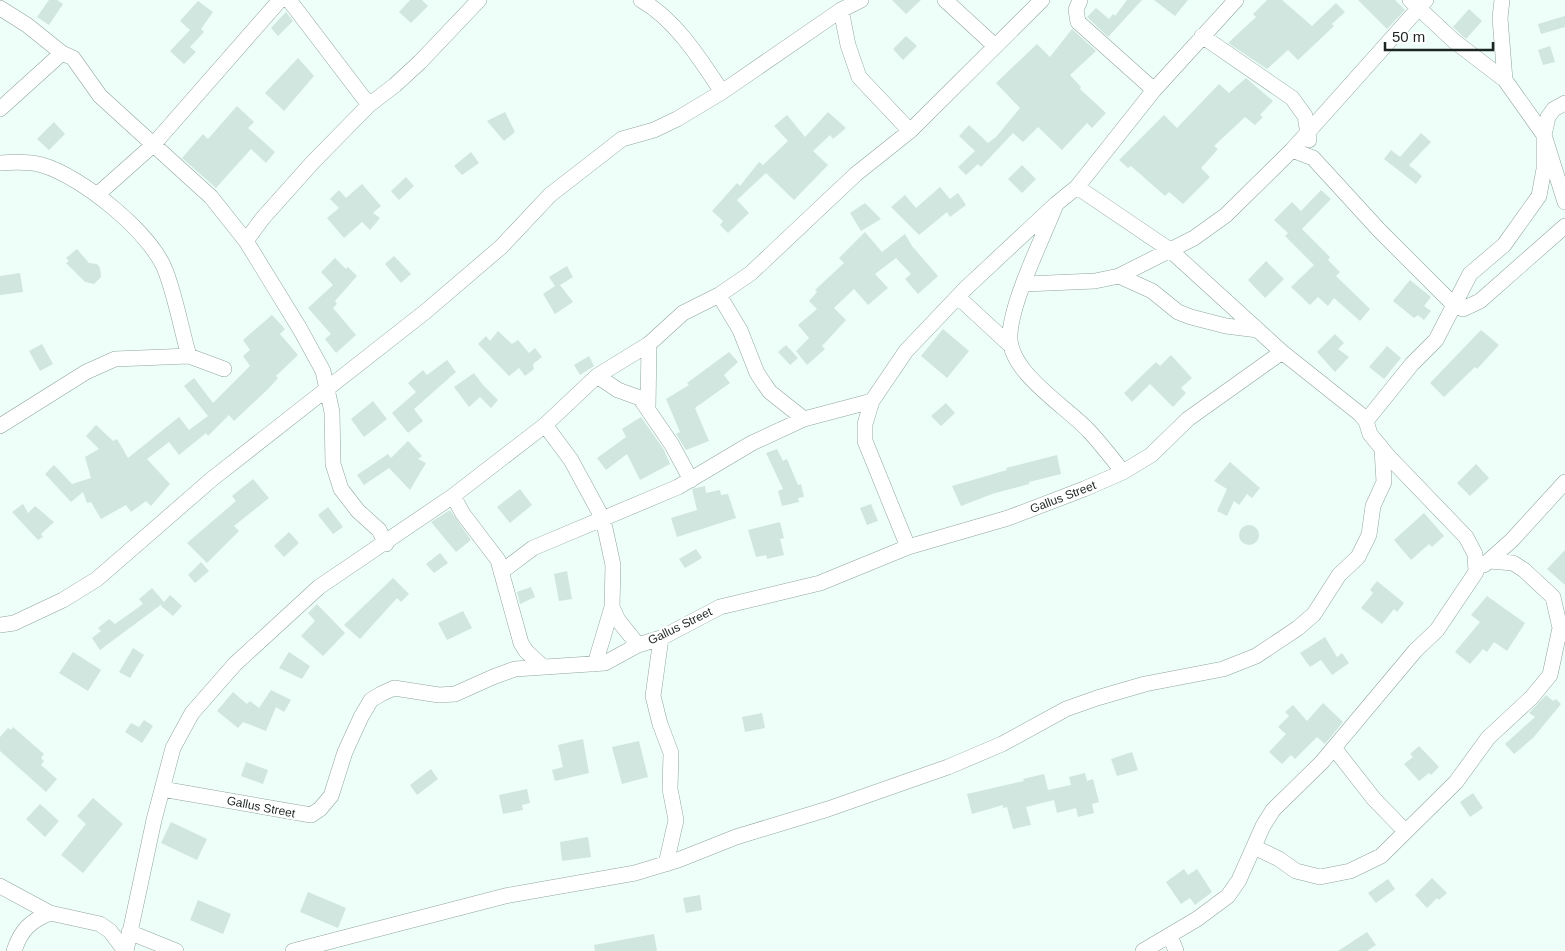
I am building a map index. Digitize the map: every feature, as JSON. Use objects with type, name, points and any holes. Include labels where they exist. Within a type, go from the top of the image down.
[{"type":"street","points":[[98,194],[153,145],[280,0]]},
{"type":"street","points":[[289,0],[369,105]]},
{"type":"street","points":[[246,241],[262,219],[313,162],[369,105],[395,86],[479,0]]},
{"type":"street","points":[[641,0],[667,20],[702,61],[722,92]]},
{"type":"street","points":[[0,625],[14,623],[63,600],[97,579],[212,479],[425,312],[501,247],[550,194],[622,139],[654,130],[677,119],[722,92],[842,10],[861,0]]},
{"type":"street","points":[[945,0],[995,46]]},
{"type":"street","points":[[126,951],[173,748],[192,713],[236,664],[318,588],[386,544],[453,496],[545,424],[597,376],[649,344],[683,313],[719,295],[752,273],[856,174],[910,131],[1042,0]]},
{"type":"street","points":[[1080,0],[1076,10],[1078,22],[1154,90]]},
{"type":"street","points":[[908,547],[865,441],[865,424],[872,400],[906,351],[958,297],[1056,204],[1078,187],[1154,90],[1236,0]]},
{"type":"street","points":[[1502,0],[1500,18],[1505,80]]},
{"type":"street","points":[[1025,284],[1095,281],[1119,276],[1213,225],[1308,133],[1419,3],[1454,40],[1505,80],[1544,134],[1565,202]]},
{"type":"street","points":[[0,8],[27,24],[62,53],[73,58],[100,96],[211,197],[246,241],[300,329],[323,371],[329,389],[335,474],[341,489],[358,511],[379,530],[386,544]]},
{"type":"street","points":[[842,10],[848,45],[859,77],[910,131]]},
{"type":"street","points":[[1202,36],[1292,98],[1305,116],[1313,158]]},
{"type":"street","points":[[0,110],[62,53]]},
{"type":"street","points":[[1366,421],[1412,364],[1436,340],[1470,274],[1504,245],[1539,196],[1544,168],[1544,134],[1548,117],[1554,109],[1565,103]]},
{"type":"street","points":[[1292,150],[1313,158],[1379,230],[1455,306],[1464,309],[1480,302],[1565,226]]},
{"type":"street","points":[[0,163],[18,162],[42,165],[98,194],[124,218],[154,251],[162,264],[190,356]]},
{"type":"street","points":[[1078,187],[1170,250],[1282,352],[1353,408],[1366,421],[1370,434],[1382,449],[1426,498],[1466,537],[1476,554],[1476,572]]},
{"type":"street","points":[[1056,204],[1025,284],[1010,333],[1011,346],[1016,360],[1088,430],[1124,472]]},
{"type":"street","points":[[1119,276],[1152,291],[1178,312],[1226,326],[1258,330]]},
{"type":"street","points":[[719,295],[740,330],[757,373],[765,385],[770,392],[804,419]]},
{"type":"street","points":[[958,297],[1011,346]]},
{"type":"street","points":[[648,408],[649,344]]},
{"type":"street","name":"Gallus Street","points":[[162,789],[311,815],[320,809],[331,796],[345,752],[371,700],[394,688],[439,695],[455,694],[493,676],[515,669],[605,663],[638,646],[661,638],[720,607],[820,583],[908,547],[1008,518],[1124,472],[1151,455],[1188,419],[1282,352]]},
{"type":"street","points":[[0,426],[86,372],[114,359],[190,356],[224,369]]},
{"type":"street","points":[[597,376],[618,390],[640,398],[648,408],[691,480]]},
{"type":"street","points":[[501,572],[533,548],[691,480],[752,442],[804,419],[872,400]]},
{"type":"street","points":[[545,424],[571,460],[603,519],[613,565],[612,607],[596,664]]},
{"type":"street","points":[[293,951],[505,896],[635,873],[666,864],[736,837],[828,809],[948,767],[1002,744],[1066,709],[1097,698],[1145,684],[1223,669],[1256,656],[1298,628],[1314,614],[1339,575],[1358,557],[1369,535],[1373,506],[1384,482],[1382,449]]},
{"type":"street","points":[[1143,951],[1216,908],[1228,896],[1239,880],[1273,810],[1334,748],[1415,651],[1437,630],[1476,572],[1512,540],[1565,482]]},
{"type":"street","points":[[453,496],[463,514],[492,550],[501,572],[521,643],[526,651],[542,666]]},
{"type":"street","points":[[1254,847],[1279,859],[1296,871],[1320,877],[1350,871],[1381,856],[1456,782],[1488,738],[1532,697],[1550,675],[1560,628],[1561,608],[1553,597],[1524,570],[1513,563],[1488,561]]},
{"type":"street","points":[[612,607],[618,620],[638,646]]},
{"type":"street","points":[[661,638],[653,696],[655,709],[671,753],[670,789],[676,820],[666,864]]},
{"type":"street","points":[[1334,748],[1374,799],[1405,831]]},
{"type":"street","points":[[0,886],[50,914],[100,924],[110,931],[126,951]]},
{"type":"street","points":[[14,951],[19,938],[27,926],[33,920],[50,914]]},
{"type":"street","points":[[129,932],[176,951]]},
{"type":"street","points":[[1170,936],[1176,951]]},
{"type":"building","points":[[49,0],[57,0],[63,4],[49,25],[37,17]]},
{"type":"building","points":[[410,0],[422,0],[428,6],[411,23],[399,12]]},
{"type":"building","points":[[892,0],[921,0],[906,14]]},
{"type":"building","points":[[1127,0],[1142,0],[1108,37],[1087,17],[1096,8],[1109,19],[1113,14],[1115,16]]},
{"type":"building","points":[[1154,0],[1188,0],[1175,16]]},
{"type":"building","points":[[1267,0],[1282,0],[1312,26],[1336,3],[1345,12],[1332,24],[1334,26],[1298,60],[1288,50],[1267,69],[1228,43],[1256,17],[1253,14]]},
{"type":"building","points":[[1358,0],[1395,0],[1405,10],[1387,29]]},
{"type":"building","points":[[198,1],[213,12],[201,29],[204,32],[190,47],[196,52],[184,64],[170,51],[190,30],[180,21]]},
{"type":"building","points":[[1469,9],[1482,21],[1466,39],[1453,27]]},
{"type":"building","points":[[286,12],[293,21],[278,36],[271,28]]},
{"type":"building","points":[[1565,16],[1565,27],[1541,34],[1538,24]]},
{"type":"building","points":[[1072,29],[1096,51],[1070,75],[1081,87],[1080,89],[1106,113],[1092,128],[1087,123],[1062,150],[1038,127],[1023,142],[1013,133],[981,167],[978,164],[966,175],[958,167],[975,151],[959,136],[969,125],[988,143],[996,137],[1020,108],[996,83],[1037,44],[1050,57]]},
{"type":"building","points":[[906,36],[917,46],[903,60],[893,49]]},
{"type":"building","points":[[1550,46],[1555,62],[1543,65],[1538,50]]},
{"type":"building","points":[[298,58],[314,76],[284,111],[265,93]]},
{"type":"building","points":[[1246,78],[1273,101],[1260,115],[1263,117],[1255,125],[1245,117],[1214,146],[1218,149],[1201,168],[1210,177],[1183,204],[1169,192],[1165,196],[1131,166],[1128,168],[1119,160],[1164,115],[1177,128],[1219,84],[1229,93]]},
{"type":"building","points":[[237,106],[254,122],[248,128],[275,152],[266,163],[251,149],[216,188],[182,158],[203,134],[208,139]]},
{"type":"building","points":[[505,112],[515,132],[504,141],[487,121]]},
{"type":"building","points":[[828,112],[846,128],[833,139],[830,135],[813,151],[828,165],[794,200],[766,173],[737,200],[749,213],[728,233],[720,225],[723,221],[712,211],[737,183],[740,186],[759,162],[763,165],[788,141],[774,126],[787,115],[805,137]]},
{"type":"building","points":[[54,122],[65,134],[49,150],[37,139]]},
{"type":"building","points":[[1421,133],[1431,142],[1409,165],[1422,176],[1416,184],[1384,159],[1391,150],[1400,157]]},
{"type":"building","points":[[471,152],[479,163],[462,175],[454,166]]},
{"type":"building","points":[[1022,165],[1036,179],[1022,193],[1008,179]]},
{"type":"building","points":[[406,177],[414,186],[399,200],[391,191]]},
{"type":"building","points":[[362,184],[381,206],[373,213],[380,218],[370,230],[362,222],[344,238],[327,218],[339,208],[330,199],[339,190],[346,198]]},
{"type":"building","points":[[940,187],[950,199],[958,193],[966,205],[950,217],[947,212],[919,235],[891,207],[905,195],[916,208]]},
{"type":"building","points":[[1321,190],[1331,199],[1302,229],[1330,257],[1328,260],[1340,272],[1336,276],[1370,309],[1360,321],[1334,298],[1328,306],[1318,297],[1310,305],[1291,287],[1314,265],[1285,236],[1288,233],[1274,220],[1292,202],[1301,211]]},
{"type":"building","points":[[865,203],[881,219],[861,231],[850,213]]},
{"type":"building","points":[[865,232],[882,252],[905,234],[912,246],[938,276],[918,294],[905,279],[911,274],[896,258],[875,274],[888,288],[868,305],[854,289],[834,308],[846,320],[822,346],[825,349],[807,365],[796,351],[809,338],[798,325],[817,309],[809,301],[817,292],[815,290],[844,263],[839,258]]},
{"type":"building","points":[[77,249],[89,263],[97,264],[100,268],[101,277],[94,284],[85,282],[66,263],[69,261],[66,258]]},
{"type":"building","points":[[394,256],[411,274],[401,283],[385,264]]},
{"type":"building","points":[[335,258],[346,269],[348,267],[357,276],[335,301],[337,304],[333,308],[356,335],[336,353],[325,339],[331,334],[308,308],[333,285],[321,272]]},
{"type":"building","points":[[1266,261],[1284,279],[1265,298],[1248,280]]},
{"type":"building","points":[[567,266],[573,277],[560,285],[573,302],[555,314],[543,294],[555,286],[549,277]]},
{"type":"building","points":[[20,273],[23,292],[0,295],[0,276]]},
{"type":"building","points":[[1410,280],[1431,297],[1424,306],[1431,311],[1424,320],[1418,315],[1414,318],[1393,301]]},
{"type":"building","points":[[272,315],[285,329],[280,334],[298,355],[276,376],[278,378],[268,389],[234,421],[229,415],[208,436],[206,433],[179,455],[169,442],[147,459],[170,484],[151,506],[146,501],[131,512],[126,505],[101,519],[91,502],[87,503],[83,492],[71,502],[45,474],[54,465],[72,484],[91,478],[85,457],[99,449],[86,436],[96,425],[113,441],[117,439],[128,458],[179,417],[189,430],[208,416],[184,386],[194,378],[213,403],[250,366],[243,356],[250,350],[243,340]]},
{"type":"building","points":[[943,329],[969,351],[947,378],[921,356]]},
{"type":"building","points":[[1481,330],[1499,345],[1477,369],[1475,367],[1444,397],[1430,383]]},
{"type":"building","points":[[498,331],[512,344],[518,340],[529,353],[535,348],[542,357],[533,364],[534,369],[525,376],[519,368],[509,376],[478,344],[486,336],[490,341]]},
{"type":"building","points":[[1335,334],[1344,343],[1338,349],[1349,357],[1335,372],[1317,352]]},
{"type":"building","points":[[42,344],[53,364],[40,371],[29,351]]},
{"type":"building","points":[[786,345],[798,358],[790,365],[778,352]]},
{"type":"building","points":[[1387,346],[1401,358],[1384,379],[1369,367]]},
{"type":"building","points":[[729,352],[738,362],[724,375],[730,383],[695,408],[709,441],[686,450],[676,434],[680,432],[666,399],[689,385],[687,383]]},
{"type":"building","points":[[1171,355],[1192,378],[1181,388],[1186,393],[1173,407],[1150,384],[1132,402],[1124,393],[1156,362],[1160,366]]},
{"type":"building","points":[[589,356],[594,366],[580,375],[574,365]]},
{"type":"building","points":[[447,360],[456,372],[414,409],[423,421],[408,433],[392,413],[416,392],[408,383],[423,370],[427,375]]},
{"type":"building","points":[[474,373],[498,400],[491,408],[480,397],[469,407],[454,387]]},
{"type":"building","points":[[373,401],[387,419],[364,437],[351,419]]},
{"type":"building","points":[[946,403],[955,413],[941,426],[931,416]]},
{"type":"building","points":[[641,417],[664,450],[670,464],[640,480],[627,454],[606,470],[597,458],[626,437],[622,429]]},
{"type":"building","points":[[408,441],[422,456],[418,459],[426,463],[410,490],[389,468],[364,485],[357,475],[388,454],[391,458]]},
{"type":"building","points":[[777,449],[783,461],[787,459],[798,485],[801,484],[804,497],[798,498],[799,502],[782,506],[778,491],[783,489],[766,453]]},
{"type":"building","points":[[1057,455],[1061,474],[1029,482],[1029,484],[992,494],[961,506],[952,486],[1007,470],[1006,468]]},
{"type":"building","points":[[1230,462],[1260,488],[1252,498],[1247,494],[1239,505],[1234,501],[1227,516],[1217,511],[1227,489],[1214,481]]},
{"type":"building","points":[[1476,464],[1489,478],[1470,496],[1457,483]]},
{"type":"building","points":[[253,479],[269,498],[234,526],[239,531],[207,563],[187,543],[236,501],[232,496]]},
{"type":"building","points":[[705,486],[706,493],[720,490],[721,495],[728,494],[736,518],[677,537],[671,518],[697,510],[692,489]]},
{"type":"building","points":[[520,489],[532,505],[510,523],[497,507]]},
{"type":"building","points":[[23,504],[28,513],[35,506],[54,522],[41,534],[43,537],[38,540],[12,512]]},
{"type":"building","points":[[871,504],[878,521],[867,525],[860,508]]},
{"type":"building","points":[[328,507],[343,527],[333,534],[318,515]]},
{"type":"building","points":[[450,510],[471,540],[456,552],[431,522]]},
{"type":"building","points":[[1424,513],[1444,536],[1432,547],[1429,544],[1411,560],[1394,540]]},
{"type":"building","points":[[780,522],[784,538],[780,539],[784,555],[767,559],[766,555],[756,557],[748,530]]},
{"type":"building","points":[[1249,525],[1256,528],[1259,535],[1256,542],[1249,545],[1242,542],[1239,535],[1242,528]]},
{"type":"building","points":[[289,532],[299,543],[284,557],[274,546]]},
{"type":"building","points":[[696,549],[702,558],[685,568],[679,559]]},
{"type":"building","points":[[1565,550],[1565,585],[1547,569]]},
{"type":"building","points":[[440,553],[448,563],[434,573],[426,564]]},
{"type":"building","points":[[201,562],[209,571],[195,583],[188,575]]},
{"type":"building","points":[[567,571],[572,599],[559,601],[554,574]]},
{"type":"building","points":[[393,578],[409,594],[401,602],[397,598],[360,639],[344,625]]},
{"type":"building","points":[[1377,581],[1404,603],[1397,612],[1394,609],[1382,624],[1361,608],[1373,593],[1370,590]]},
{"type":"building","points":[[531,587],[535,597],[520,604],[517,592]]},
{"type":"building","points":[[152,588],[164,602],[170,595],[182,606],[173,616],[161,606],[162,604],[100,650],[92,638],[101,631],[98,628],[109,619],[115,624],[143,604],[139,599]]},
{"type":"building","points":[[1487,596],[1525,623],[1507,651],[1494,642],[1487,652],[1483,649],[1470,664],[1455,652],[1480,622],[1471,615]]},
{"type":"building","points":[[317,604],[345,633],[323,656],[301,636],[315,621],[308,613]]},
{"type":"building","points":[[463,611],[472,628],[447,640],[438,623]]},
{"type":"building","points":[[1325,637],[1337,657],[1342,653],[1349,663],[1332,675],[1321,660],[1310,667],[1300,653]]},
{"type":"building","points":[[133,648],[144,655],[130,678],[119,672]]},
{"type":"building","points":[[73,652],[101,670],[88,691],[59,673]]},
{"type":"building","points":[[289,652],[310,666],[302,679],[279,668]]},
{"type":"building","points":[[271,690],[291,700],[284,712],[276,707],[266,731],[243,722],[238,728],[217,711],[233,692],[247,704],[250,701],[259,708]]},
{"type":"building","points":[[1546,695],[1553,701],[1556,699],[1561,704],[1533,738],[1514,754],[1505,744],[1535,717],[1529,713]]},
{"type":"building","points":[[1323,703],[1343,722],[1325,744],[1317,737],[1295,759],[1291,755],[1282,764],[1269,752],[1286,734],[1278,727],[1289,716],[1285,712],[1293,705],[1307,721]]},
{"type":"building","points":[[762,713],[765,728],[745,732],[742,717]]},
{"type":"building","points":[[144,720],[153,726],[142,743],[125,732],[131,723],[139,727]]},
{"type":"building","points":[[13,727],[44,754],[41,758],[44,761],[41,765],[57,779],[46,792],[0,751],[0,737],[8,728],[11,730]]},
{"type":"building","points":[[583,739],[589,773],[555,781],[552,770],[563,767],[558,745]]},
{"type":"building","points":[[639,741],[648,777],[622,784],[612,747]]},
{"type":"building","points":[[1419,746],[1439,767],[1431,775],[1429,773],[1419,781],[1404,764],[1413,757],[1410,754]]},
{"type":"building","points":[[1132,752],[1138,770],[1117,776],[1111,759]]},
{"type":"building","points":[[246,762],[268,770],[263,784],[241,776]]},
{"type":"building","points":[[431,769],[438,779],[417,795],[410,785]]},
{"type":"building","points":[[1085,773],[1087,781],[1093,779],[1099,802],[1092,804],[1094,813],[1078,817],[1076,808],[1057,813],[1054,800],[1026,807],[1031,825],[1013,829],[1007,807],[1003,808],[1003,805],[972,814],[967,794],[1024,781],[1023,779],[1044,774],[1048,790],[1071,785],[1069,777]]},
{"type":"building","points":[[527,789],[530,803],[522,805],[523,810],[503,814],[499,795]]},
{"type":"building","points":[[1473,793],[1483,808],[1470,817],[1460,802]]},
{"type":"building","points":[[93,798],[123,824],[83,873],[61,855],[86,824],[77,816]]},
{"type":"building","points":[[40,804],[59,821],[45,837],[26,819]]},
{"type":"building","points":[[171,822],[207,839],[197,860],[161,843]]},
{"type":"building","points":[[588,837],[591,857],[562,861],[560,842]]},
{"type":"building","points":[[1184,869],[1188,875],[1197,869],[1212,892],[1195,905],[1190,898],[1181,904],[1166,882]]},
{"type":"building","points":[[1432,878],[1447,893],[1439,900],[1437,898],[1427,908],[1415,895]]},
{"type":"building","points":[[1388,879],[1395,889],[1376,903],[1368,893]]},
{"type":"building","points":[[308,892],[346,908],[338,928],[300,912]]},
{"type":"building","points":[[700,895],[702,910],[686,913],[683,898]]},
{"type":"building","points":[[198,900],[231,914],[223,934],[190,920]]},
{"type":"building","points":[[1367,932],[1376,945],[1367,951],[1338,951]]},
{"type":"building","points":[[654,934],[657,951],[595,951],[594,945]]}]
